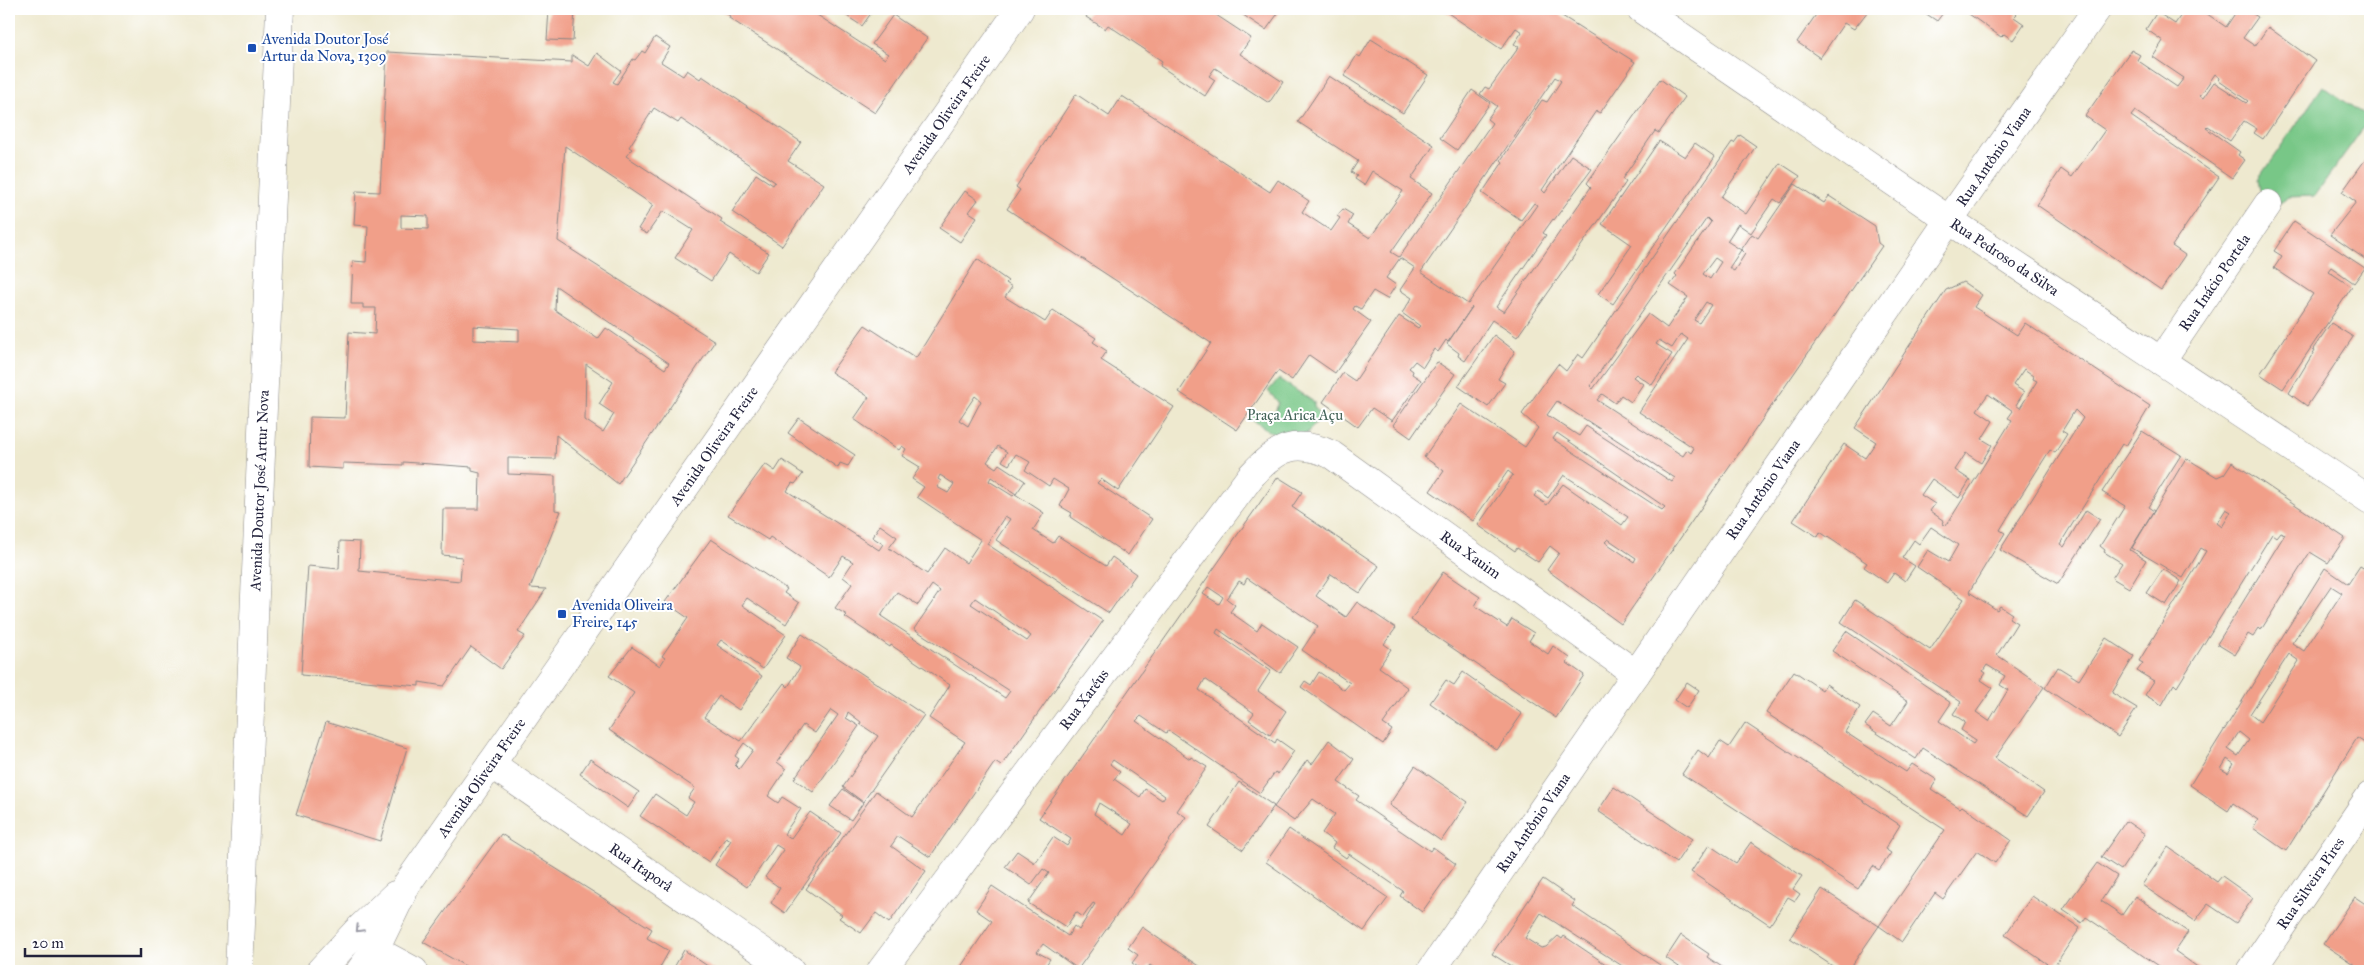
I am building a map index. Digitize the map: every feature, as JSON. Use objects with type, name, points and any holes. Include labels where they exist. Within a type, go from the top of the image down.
[{"type":"street","name":"Avenida Doutor José Artur Nova","points":[[239,971],[280,9]]},
{"type":"street","name":"Avenida Oliveira Freire","points":[[368,961],[407,884],[1020,9]]},
{"type":"street","name":"Rua Pedroso da Silva","points":[[1642,9],[1949,220],[2370,500]]},
{"type":"street","name":"Rua Antônio Viana","points":[[1431,971],[1949,220],[2097,9]]},
{"type":"street","name":"Rua Inácio Portela","points":[[2161,361],[2268,204]]},
{"type":"street","name":"Rua Xauim","points":[[1300,445],[1317,448],[1338,459],[1636,674]]},
{"type":"street","name":"Rua Xaréus","points":[[881,971],[1251,476],[1264,462],[1280,450],[1300,445]]},
{"type":"street","name":"Rua Itaporâ","points":[[491,764],[791,971]]},
{"type":"street","name":"Rua Silveira Pires","points":[[2251,971],[2370,796]]},
{"type":"street","name":"Avenida Oliveira Freire","points":[[320,971],[356,932],[407,884]]},
{"type":"street","points":[[368,961],[414,971]]},
{"type":"green space","points":[[2323,86],[2370,119],[2314,196],[2289,197],[2280,203],[2260,189],[2258,179]]},
{"type":"green space","name":"Praça Arica Açu","points":[[1279,379],[1314,402],[1314,406],[1321,417],[1299,442],[1281,439],[1250,418],[1255,413],[1268,419],[1274,417],[1278,402],[1268,391]]},
{"type":"building","points":[[549,9],[575,9],[573,41],[547,40]]},
{"type":"building","points":[[719,9],[808,9],[885,59],[888,54],[872,44],[893,15],[927,38],[875,113],[729,18],[730,16]]},
{"type":"building","points":[[836,9],[874,9],[862,26]]},
{"type":"building","points":[[1091,9],[1207,9],[1251,38],[1240,54],[1283,82],[1269,103],[1215,68],[1209,76],[1215,80],[1205,96],[1160,66],[1162,61],[1108,25],[1105,29],[1086,17]]},
{"type":"building","points":[[1234,9],[1274,9],[1279,12],[1266,30]]},
{"type":"building","points":[[1442,9],[1551,9],[1635,62],[1600,113],[1596,111],[1542,190],[1545,193],[1571,155],[1592,169],[1543,233],[1546,235],[1496,307],[1504,312],[1591,187],[1587,183],[1660,79],[1685,97],[1659,133],[1655,131],[1622,179],[1626,182],[1517,337],[1492,320],[1465,361],[1458,356],[1459,353],[1447,344],[1472,307],[1448,342],[1446,340],[1438,352],[1434,349],[1423,367],[1415,361],[1409,368],[1413,371],[1412,374],[1421,380],[1392,421],[1372,408],[1358,427],[1323,402],[1343,373],[1355,381],[1399,316],[1418,328],[1420,326],[1402,313],[1412,298],[1400,290],[1415,268],[1400,258],[1386,278],[1396,285],[1387,299],[1373,291],[1361,309],[1355,306],[1353,309],[1371,322],[1335,373],[1309,355],[1292,380],[1278,371],[1237,430],[1179,392],[1211,343],[1007,209],[1020,190],[1016,187],[1076,94],[1109,116],[1122,96],[1270,192],[1278,180],[1309,201],[1302,212],[1331,231],[1340,218],[1337,216],[1343,209],[1353,215],[1348,224],[1370,238],[1403,191],[1372,171],[1364,185],[1355,179],[1357,176],[1351,172],[1358,161],[1298,122],[1329,76],[1434,145],[1411,179],[1432,193],[1391,252],[1399,257],[1492,123],[1487,119],[1497,106],[1480,94],[1485,87],[1489,89],[1519,47],[1514,44],[1522,32],[1516,28],[1501,49]],"holes":[[[1555,77],[1561,81],[1547,102],[1542,100],[1501,160],[1503,162],[1482,193],[1521,220],[1534,203],[1537,205],[1468,304],[1421,272]]]},
{"type":"building","points":[[1820,9],[1864,9],[1868,11],[1854,29],[1844,23],[1820,58],[1797,42]]},
{"type":"building","points":[[1923,9],[1946,9],[1937,21],[1922,11]]},
{"type":"building","points":[[1962,9],[2010,9],[2017,14],[2014,17],[2024,24],[2013,40],[2004,34],[2001,37]]},
{"type":"building","points":[[2185,9],[2200,9],[2226,27],[2238,9],[2245,9],[2258,17],[2243,38],[2255,46],[2268,27],[2315,61],[2263,139],[2254,133],[2257,129],[2244,121],[2230,141],[2208,126],[2206,128],[2240,152],[2238,155],[2245,160],[2232,178],[2135,111],[2131,116],[2219,177],[2172,246],[2185,255],[2161,290],[2037,205],[2061,169],[2072,177],[2105,130],[2085,116],[2131,50],[2140,55],[2137,60],[2177,87],[2184,78],[2153,57],[2163,41],[2146,29],[2157,12],[2175,24]],"holes":[[[2215,74],[2220,78],[2219,81],[2248,101],[2246,103],[2214,82],[2203,98],[2200,96]]]},
{"type":"building","points":[[655,37],[670,47],[661,62],[683,76],[687,70],[700,79],[702,76],[801,142],[788,161],[824,184],[782,246],[732,212],[756,174],[773,185],[775,182],[681,119],[678,123],[654,108],[629,147],[632,149],[626,156],[722,219],[720,222],[769,253],[756,272],[729,254],[711,281],[675,258],[693,230],[663,211],[647,234],[638,229],[653,205],[565,146],[558,241],[715,341],[618,484],[556,435],[555,459],[508,458],[508,474],[555,476],[555,510],[561,511],[530,588],[546,589],[518,632],[525,636],[501,669],[471,647],[444,686],[419,682],[419,686],[301,675],[308,566],[339,569],[340,541],[360,542],[359,571],[460,581],[462,557],[442,555],[443,509],[479,509],[480,473],[472,471],[472,467],[403,462],[403,465],[343,463],[343,469],[309,467],[310,417],[345,418],[349,332],[375,334],[376,308],[363,308],[363,304],[351,304],[353,261],[366,262],[368,226],[354,225],[356,191],[380,192],[387,52],[572,62],[572,55],[589,66],[597,53],[621,71],[613,82],[617,84],[633,59],[635,60],[642,51],[645,53]],"holes":[[[401,215],[428,216],[428,229],[401,228]],[[556,286],[669,363],[665,369],[606,328],[598,339],[555,310]],[[473,326],[519,329],[519,342],[473,340]],[[586,364],[613,382],[599,404],[614,414],[603,432],[585,420]]]},
{"type":"building","points":[[1371,39],[1428,75],[1403,113],[1344,76],[1357,55],[1360,57]]},
{"type":"building","points":[[1472,90],[1490,103],[1457,150],[1440,138]]},
{"type":"building","points":[[1740,135],[1756,146],[1721,197],[1746,214],[1780,163],[1800,176],[1780,203],[1774,199],[1751,233],[1738,224],[1727,241],[1741,250],[1752,234],[1758,238],[1795,184],[1824,203],[1829,196],[1875,226],[1878,243],[1882,246],[1621,624],[1547,570],[1559,553],[1550,546],[1538,562],[1517,548],[1515,551],[1478,525],[1513,475],[1508,471],[1473,521],[1430,491],[1444,471],[1424,457],[1461,404],[1525,447],[1538,428],[1522,414],[1558,364],[1566,371],[1578,354],[1583,358],[1732,142],[1734,143]],"holes":[[[1707,218],[1711,222],[1675,274],[1677,276],[1670,285],[1688,297],[1667,328],[1648,314],[1593,389],[1590,386]],[[1741,250],[1745,254],[1734,271],[1729,268]],[[1715,258],[1721,262],[1710,279],[1703,274]],[[1706,302],[1711,305],[1699,323],[1694,320]],[[1681,334],[1688,339],[1639,412],[1694,448],[1691,453],[1687,450],[1683,456],[1597,400],[1602,394],[1615,403],[1621,395],[1631,402],[1643,384],[1633,377],[1636,374],[1652,385],[1672,354],[1656,344],[1659,340],[1672,348]],[[1557,401],[1675,478],[1672,482],[1586,426],[1579,436],[1547,415]],[[1557,433],[1665,507],[1662,510],[1553,439]],[[1564,475],[1628,517],[1622,525],[1563,484],[1547,505],[1534,496],[1538,491],[1548,498]],[[1608,539],[1636,558],[1634,562],[1605,542]]]},
{"type":"building","points":[[1659,141],[1685,157],[1695,143],[1715,157],[1613,304],[1598,294],[1632,245],[1602,224]]},
{"type":"building","points":[[2370,153],[2370,258],[2367,256],[2365,259],[2330,235],[2356,202],[2342,192]]},
{"type":"building","points":[[965,191],[978,200],[969,212],[977,217],[960,242],[939,228]]},
{"type":"building","points":[[2294,221],[2365,268],[2354,283],[2331,267],[2328,271],[2352,287],[2283,389],[2260,374],[2313,294],[2274,268],[2282,256],[2274,251]]},
{"type":"building","points":[[977,259],[1008,281],[1006,283],[1012,287],[1005,297],[1045,322],[1053,310],[1096,338],[1093,342],[1107,351],[1101,360],[1174,407],[1118,491],[1101,479],[1097,483],[1152,519],[1128,555],[1070,517],[1072,513],[1060,506],[1069,489],[1053,479],[1049,486],[1025,470],[1030,462],[1016,454],[1009,465],[1002,461],[1007,452],[998,446],[987,462],[996,468],[999,464],[1025,481],[1016,494],[991,477],[989,481],[1013,496],[1015,494],[1044,513],[1033,530],[1053,543],[1058,536],[1106,566],[1112,557],[1136,574],[1109,613],[996,540],[1010,519],[1005,516],[987,544],[1103,621],[1001,766],[995,762],[930,857],[898,836],[891,846],[926,871],[889,923],[876,913],[861,933],[839,918],[842,915],[806,889],[876,791],[912,817],[965,742],[929,718],[950,685],[891,645],[890,647],[845,617],[847,615],[835,608],[852,584],[843,577],[853,562],[843,556],[829,577],[770,537],[768,540],[728,515],[765,464],[775,471],[782,460],[803,474],[795,484],[792,483],[787,491],[879,550],[883,544],[872,537],[880,525],[897,537],[889,548],[927,574],[945,548],[966,563],[981,540],[917,497],[924,487],[912,479],[920,467],[902,456],[906,449],[902,446],[899,450],[854,419],[869,397],[831,372],[865,325],[916,358]],"holes":[[[975,396],[981,401],[968,426],[959,420]],[[940,475],[954,484],[948,493],[937,487],[941,481],[938,479]],[[932,585],[940,591],[914,629],[1010,691],[1005,698],[881,616],[897,592],[918,605]],[[975,598],[1031,636],[1027,641],[971,604]]]},
{"type":"building","points":[[1963,282],[1982,295],[1974,307],[2017,335],[2025,323],[2150,406],[2126,446],[2122,444],[2060,544],[2064,547],[2086,510],[2100,519],[2058,584],[2000,550],[2083,418],[2075,410],[2062,431],[2067,434],[2055,453],[2050,450],[2015,505],[2000,530],[2005,533],[1969,592],[1997,610],[2000,606],[2012,614],[2009,618],[2017,623],[1997,655],[2044,687],[1995,758],[2044,792],[2028,816],[1923,748],[1916,759],[1865,725],[1873,714],[1891,726],[1908,701],[1832,651],[1846,631],[1951,703],[1939,721],[1973,744],[1976,740],[1961,730],[1965,722],[1953,714],[1961,702],[1841,622],[1855,600],[1930,650],[1964,599],[1917,567],[1928,550],[1948,562],[1958,545],[1931,527],[1919,544],[1914,540],[1902,558],[1915,566],[1905,581],[1894,573],[1887,583],[1864,567],[1867,563],[1820,532],[1818,537],[1793,521],[1844,444],[1865,458],[1876,442],[1855,428],[1946,290]],"holes":[[[2024,369],[2034,376],[2033,379],[2037,381],[2020,408],[2016,405],[2024,392],[2013,385]],[[1988,394],[2013,411],[2008,418],[2012,420],[1946,526],[1943,524],[1944,521],[1930,511],[1935,504],[1921,495],[1932,479],[1959,498],[1970,480],[1955,470],[1966,453],[1981,463],[1992,445],[1982,439],[1993,421],[1977,410]],[[1987,665],[2005,676],[2000,685],[2008,690],[1989,721],[1976,712],[1993,688],[1981,680],[1986,673],[1983,671]]]},
{"type":"building","points":[[2331,323],[2353,337],[2307,406],[2289,393],[2315,350],[2313,349]]},
{"type":"building","points":[[1494,335],[1515,351],[1498,379],[1505,383],[1488,407],[1458,386]]},
{"type":"building","points":[[1437,362],[1455,374],[1411,438],[1393,425]]},
{"type":"building","points":[[799,418],[855,455],[848,466],[840,463],[838,468],[788,433]]},
{"type":"building","points":[[2142,431],[2181,455],[2148,507],[2154,511],[2130,550],[2146,560],[2129,588],[2112,578],[2122,563],[2104,552],[2105,550],[2100,546],[2125,506],[2102,492]]},
{"type":"building","points":[[2186,458],[2217,477],[2224,474],[2232,462],[2345,538],[2328,563],[2310,552],[2261,630],[2259,628],[2253,637],[2248,634],[2235,655],[2217,644],[2285,534],[2280,532],[2276,537],[2272,534],[2177,687],[2174,684],[2162,705],[2145,695],[2154,681],[2137,671],[2143,663],[2139,661],[2206,551],[2201,548],[2183,578],[2132,548]],"holes":[[[2226,509],[2231,512],[2222,527],[2217,523]]]},
{"type":"building","points":[[1278,477],[1302,492],[1292,507],[1379,566],[1360,593],[1331,574],[1316,596],[1346,617],[1357,602],[1396,628],[1384,644],[1391,649],[1379,667],[1408,688],[1383,724],[1392,730],[1383,744],[1301,687],[1305,681],[1311,685],[1319,672],[1344,690],[1350,683],[1302,650],[1318,626],[1247,578],[1244,584],[1239,581],[1227,599],[1235,605],[1230,612],[1257,631],[1262,623],[1298,647],[1280,673],[1218,629],[1216,633],[1271,671],[1258,691],[1286,711],[1270,735],[1249,720],[1254,713],[1205,679],[1199,690],[1275,743],[1277,739],[1294,751],[1278,774],[1275,772],[1260,793],[1168,730],[1166,733],[1141,716],[1136,721],[1190,759],[1191,757],[1207,767],[1177,811],[1186,817],[1091,951],[1078,969],[1043,944],[1037,952],[1050,959],[1042,971],[958,971],[992,921],[976,910],[992,886],[1068,936],[1074,926],[1079,930],[1095,904],[1093,903],[1083,917],[1076,912],[1066,927],[1028,903],[1049,873],[1043,869],[1031,885],[1005,867],[1017,851],[1035,863],[1053,837],[1067,846],[1071,839],[1039,818]],"holes":[[[1208,587],[1223,597],[1219,604],[1203,594]],[[1113,760],[1165,796],[1162,800],[1145,789],[1140,797],[1114,779],[1120,772],[1110,764]],[[1099,803],[1132,824],[1125,835],[1094,814]]]},
{"type":"building","points":[[711,539],[787,589],[784,593],[799,603],[786,624],[747,598],[742,605],[786,635],[763,669],[721,640],[717,645],[762,676],[739,710],[719,696],[704,717],[741,741],[784,683],[788,687],[800,667],[786,658],[802,634],[924,715],[863,802],[843,787],[878,736],[860,724],[861,722],[848,712],[846,718],[859,726],[813,792],[794,779],[838,715],[831,710],[815,733],[803,725],[777,762],[786,769],[768,796],[778,803],[782,797],[801,809],[784,834],[791,838],[810,812],[841,833],[785,913],[771,903],[780,888],[765,877],[784,850],[776,845],[747,887],[715,865],[731,840],[726,837],[709,862],[640,816],[655,794],[686,815],[694,802],[688,798],[695,788],[609,730],[634,693],[609,676],[632,647],[660,666],[665,658],[662,656],[688,618],[665,602]],"holes":[[[744,743],[753,750],[739,769],[735,765],[739,759],[735,756]]]},
{"type":"building","points":[[2360,566],[2370,572],[2370,717],[2368,720],[2370,722],[2370,744],[2369,746],[2357,738],[2286,851],[2253,828],[2258,820],[2233,803],[2228,811],[2190,785],[2325,568],[2348,584]],"holes":[[[2331,586],[2342,593],[2304,651],[2292,643]],[[2289,654],[2299,661],[2260,722],[2250,714]],[[2239,732],[2249,740],[2238,756],[2228,749]],[[2227,759],[2234,764],[2228,773],[2221,769]]]},
{"type":"building","points":[[2163,569],[2181,581],[2166,605],[2147,593]]},
{"type":"building","points":[[1443,572],[1480,597],[1475,606],[1507,627],[1512,619],[1534,633],[1529,641],[1548,654],[1553,646],[1570,658],[1567,663],[1584,675],[1556,718],[1411,620]]},
{"type":"building","points":[[2106,638],[2134,656],[2112,693],[2137,708],[2118,737],[2045,688],[2058,667],[2079,680]]},
{"type":"building","points":[[1794,671],[1822,690],[1826,684],[1860,707],[1845,732],[1906,772],[1912,764],[1937,780],[1931,789],[1960,808],[1962,806],[2011,840],[1995,863],[1977,851],[1943,899],[1935,893],[1902,942],[1879,926],[1945,830],[1766,713]]},
{"type":"building","points":[[1463,672],[1522,714],[1497,750],[1430,703],[1446,680],[1454,685]]},
{"type":"building","points":[[1687,682],[1699,690],[1687,708],[1675,700]]},
{"type":"building","points":[[326,722],[407,748],[380,841],[296,815]]},
{"type":"building","points":[[1745,723],[1900,825],[1885,849],[1891,853],[1879,870],[1873,866],[1858,889],[1682,774],[1698,750],[1709,758],[1720,741],[1729,747]]},
{"type":"building","points":[[1329,740],[1354,759],[1338,782],[1359,796],[1356,800],[1430,851],[1433,847],[1456,864],[1422,912],[1400,896],[1403,891],[1349,854],[1346,858],[1332,848],[1335,843],[1322,833],[1335,814],[1313,799],[1294,821],[1274,807],[1307,760],[1312,764]]},
{"type":"building","points":[[590,759],[639,792],[628,808],[580,774]]},
{"type":"building","points":[[1415,766],[1468,802],[1441,841],[1389,805]]},
{"type":"building","points":[[1239,782],[1274,806],[1243,850],[1209,827]]},
{"type":"building","points":[[1614,787],[1692,839],[1676,863],[1598,811]]},
{"type":"building","points":[[843,789],[863,803],[851,820],[830,806]]},
{"type":"building","points":[[2126,821],[2145,834],[2121,870],[2101,857]]},
{"type":"building","points":[[1289,829],[1388,898],[1364,931],[1266,862]]},
{"type":"building","points":[[501,834],[652,929],[647,938],[669,951],[658,971],[502,971],[492,965],[488,971],[464,971],[467,967],[423,942]]},
{"type":"building","points":[[1751,842],[1802,876],[1793,889],[1800,894],[1795,901],[1788,897],[1770,925],[1691,872],[1709,845],[1736,863]]},
{"type":"building","points":[[2168,847],[2217,882],[2222,876],[2253,898],[2236,923],[2208,904],[2195,921],[2142,885]]},
{"type":"building","points":[[2097,863],[2117,876],[2101,901],[2122,915],[2135,896],[2188,932],[2175,951],[2203,971],[2159,971],[2161,968],[2086,917],[2082,923],[2063,910]]},
{"type":"building","points":[[1543,879],[1575,901],[1572,906],[1669,971],[1630,971],[1541,913],[1525,938],[1541,948],[1546,947],[1558,936],[1562,939],[1564,936],[1616,971],[1519,971],[1492,954]]},
{"type":"building","points":[[1822,889],[1879,926],[1848,971],[1840,971],[1790,938]]},
{"type":"building","points":[[2032,896],[2080,928],[2053,968],[2005,935]]},
{"type":"building","points":[[2355,897],[2370,907],[2370,971],[2364,971],[2323,944]]},
{"type":"building","points":[[1142,927],[1207,971],[1158,971],[1150,965],[1144,971],[1132,963],[1138,955],[1128,948]]},
{"type":"building","points":[[1681,935],[1709,954],[1707,957],[1728,971],[1685,971],[1666,958]]},
{"type":"building","points":[[684,950],[712,969],[716,971],[672,971]]},
{"type":"place","name":"Avenida Doutor José Artur da Nova, 1309","points":[[252,48]]},
{"type":"place","name":"Avenida Oliveira Freire, 145","points":[[562,614]]}]
